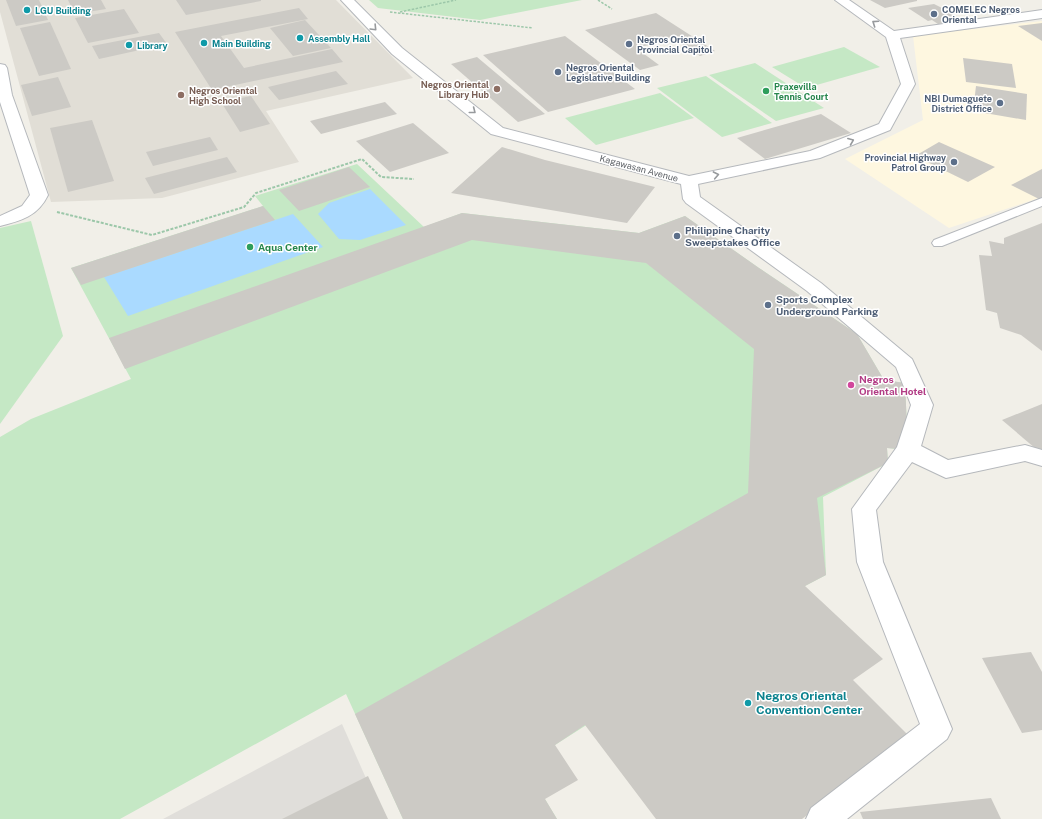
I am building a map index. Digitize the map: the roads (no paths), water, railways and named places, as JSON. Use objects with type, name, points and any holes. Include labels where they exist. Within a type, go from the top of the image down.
[{"type":"street","name":"Kagawasan Avenue","points":[[347,0],[396,51],[498,131],[688,181],[814,155],[885,127],[908,84],[892,35]]},
{"type":"street","points":[[841,0],[892,35],[1042,14]]},
{"type":"street","points":[[0,68],[3,96],[39,195],[33,206],[25,213],[0,221]]},
{"type":"street","points":[[688,181],[692,199],[814,287],[905,364],[922,405],[908,450],[864,509],[870,562],[937,729],[822,819]]},
{"type":"street","points":[[908,450],[946,469],[1025,453],[1042,458]]},
{"type":"lane","points":[[938,243],[1042,202]]},
{"type":"water","points":[[370,189],[406,225],[360,240],[339,239],[318,214],[329,203]]},
{"type":"water","points":[[293,214],[323,247],[128,316],[104,277]]},
{"type":"place","name":"LGU Building","points":[[27,10]]},
{"type":"place","name":"COMELEC Negros Oriental","points":[[934,14]]},
{"type":"place","name":"Assembly Hall","points":[[300,38]]},
{"type":"place","name":"Main Building","points":[[204,43]]},
{"type":"place","name":"Negros Oriental Provincial Capitol","points":[[629,44]]},
{"type":"place","name":"Library","points":[[129,45]]},
{"type":"place","name":"Negros Oriental Legislative Building","points":[[558,72]]},
{"type":"place","name":"Negros Oriental Library Hub","points":[[497,89]]},
{"type":"place","name":"Praxevilla Tennis Court","points":[[766,91]]},
{"type":"place","name":"Negros Oriental High School","points":[[181,95]]},
{"type":"place","name":"NBI Dumaguete District Office","points":[[1000,103]]},
{"type":"place","name":"Provincial Highway Patrol Group","points":[[954,162]]},
{"type":"place","name":"Philippine Charity Sweepstakes Office","points":[[677,236]]},
{"type":"place","name":"Aqua Center","points":[[250,247]]},
{"type":"place","name":"Sports Complex Underground Parking","points":[[768,305]]},
{"type":"place","name":"Negros Oriental Hotel","points":[[851,385]]},
{"type":"place","name":"Negros Oriental Convention Center","points":[[748,703]]}]
